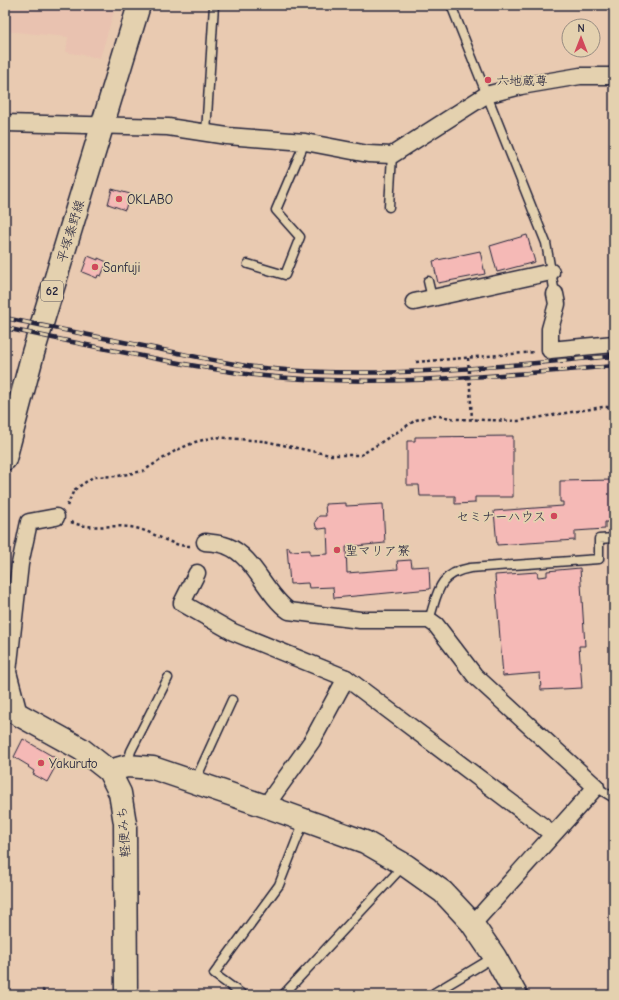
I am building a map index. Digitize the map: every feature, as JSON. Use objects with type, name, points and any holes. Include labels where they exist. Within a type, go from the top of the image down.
[{"type":"street","name":"平塚秦野線","points":[[5,459],[33,353],[139,5]]},
{"type":"street","points":[[5,123],[168,127],[227,136],[305,142],[368,154],[392,155],[486,95],[521,86],[580,76],[614,76]]},
{"type":"street","points":[[414,302],[551,272]]},
{"type":"street","points":[[555,294],[556,304],[550,329],[550,350],[614,344]]},
{"type":"street","points":[[12,711],[8,672],[20,564],[29,522],[56,517]]},
{"type":"street","points":[[205,542],[228,546],[243,557],[250,563],[275,598],[289,611],[360,620],[429,620],[436,626],[475,676],[596,787],[479,916],[471,922]]},
{"type":"street","points":[[197,573],[182,603],[233,632],[346,678],[553,834]]},
{"type":"street","points":[[268,807],[272,798],[312,741],[346,678]]},
{"type":"street","name":"軽便みち","points":[[12,711],[118,769],[125,822],[126,995]]},
{"type":"street","points":[[118,769],[153,768],[365,842],[405,865],[443,892],[471,922],[495,957],[516,995]]},
{"type":"lane","points":[[206,133],[214,5]]},
{"type":"lane","points":[[452,5],[486,95],[546,243],[555,294]]},
{"type":"lane","points":[[248,264],[285,275],[300,237],[276,210],[305,142]]},
{"type":"lane","points":[[389,207],[392,155]]},
{"type":"lane","points":[[428,281],[432,298]]},
{"type":"lane","points":[[429,620],[441,583],[448,576],[459,570],[600,559],[599,540],[614,538]]},
{"type":"lane","points":[[118,769],[131,751],[168,678]]},
{"type":"lane","points":[[195,782],[232,700]]},
{"type":"lane","points":[[596,787],[614,798]]},
{"type":"lane","points":[[243,995],[214,974],[280,885],[305,820]]},
{"type":"lane","points":[[283,995],[405,865]]},
{"type":"lane","points":[[434,995],[434,993],[495,957]]},
{"type":"path","points":[[416,362],[550,350]]},
{"type":"path","points":[[468,358],[472,419]]},
{"type":"path","points":[[205,542],[191,546],[181,546],[150,532],[134,528],[112,526],[94,528],[80,526],[56,517],[67,507],[74,490],[93,477],[118,476],[143,471],[175,451],[195,442],[215,437],[264,441],[330,455],[361,455],[416,420],[434,415],[456,419],[518,422],[614,406]]},
{"type":"path","points":[[42,990],[50,995]]},
{"type":"shaded area","points":[[5,5],[116,5],[100,58],[66,52],[68,37],[5,31]]},
{"type":"building","points":[[5,68],[8,68],[5,111]]},
{"type":"building","name":"OKLABO","points":[[112,189],[130,194],[125,210],[108,204]]},
{"type":"building","points":[[527,235],[535,262],[497,272],[490,246]]},
{"type":"building","points":[[480,251],[485,274],[438,283],[433,261]]},
{"type":"building","name":"Sanfuji","points":[[88,256],[107,262],[101,276],[98,275],[97,278],[82,272]]},
{"type":"building","points":[[611,324],[614,324],[614,338],[611,338]]},
{"type":"building","points":[[513,436],[513,497],[475,497],[475,503],[455,504],[455,496],[420,496],[419,485],[407,485],[407,441],[415,441],[415,437]]},
{"type":"building","name":"セミナーハウス","points":[[614,480],[614,522],[605,522],[605,529],[575,531],[575,540],[497,545],[494,511],[563,506],[563,502],[560,502],[560,481]]},
{"type":"building","name":"聖マリア寮","points":[[346,503],[346,506],[383,504],[385,543],[346,547],[347,573],[398,569],[397,561],[411,560],[412,567],[429,566],[430,589],[334,598],[333,587],[309,588],[308,583],[290,584],[287,547],[289,547],[290,551],[310,550],[310,555],[328,554],[327,528],[320,529],[316,527],[315,522],[319,516],[326,516],[325,504]]},
{"type":"building","points":[[580,568],[585,646],[579,646],[582,688],[541,690],[540,673],[503,676],[495,575],[537,572],[538,577],[547,576],[547,571]]},
{"type":"building","name":"Yakuruto","points":[[23,739],[59,760],[47,782],[33,774],[34,771],[28,767],[29,766],[14,757]]},
{"type":"railway","points":[[5,318],[222,362],[263,368],[307,371],[351,373],[438,370],[614,356]]},
{"type":"railway","points":[[5,328],[124,353],[196,366],[247,374],[299,379],[389,381],[479,377],[614,366]]},
{"type":"place","name":"六地蔵尊","points":[[488,80]]},
{"type":"place","name":"OKLABO","points":[[119,199]]},
{"type":"place","name":"Sanfuji","points":[[95,267]]},
{"type":"place","name":"セミナーハウス","points":[[554,516]]},
{"type":"place","name":"聖マリア寮","points":[[337,550]]},
{"type":"place","name":"Yakuruto","points":[[41,763]]}]
